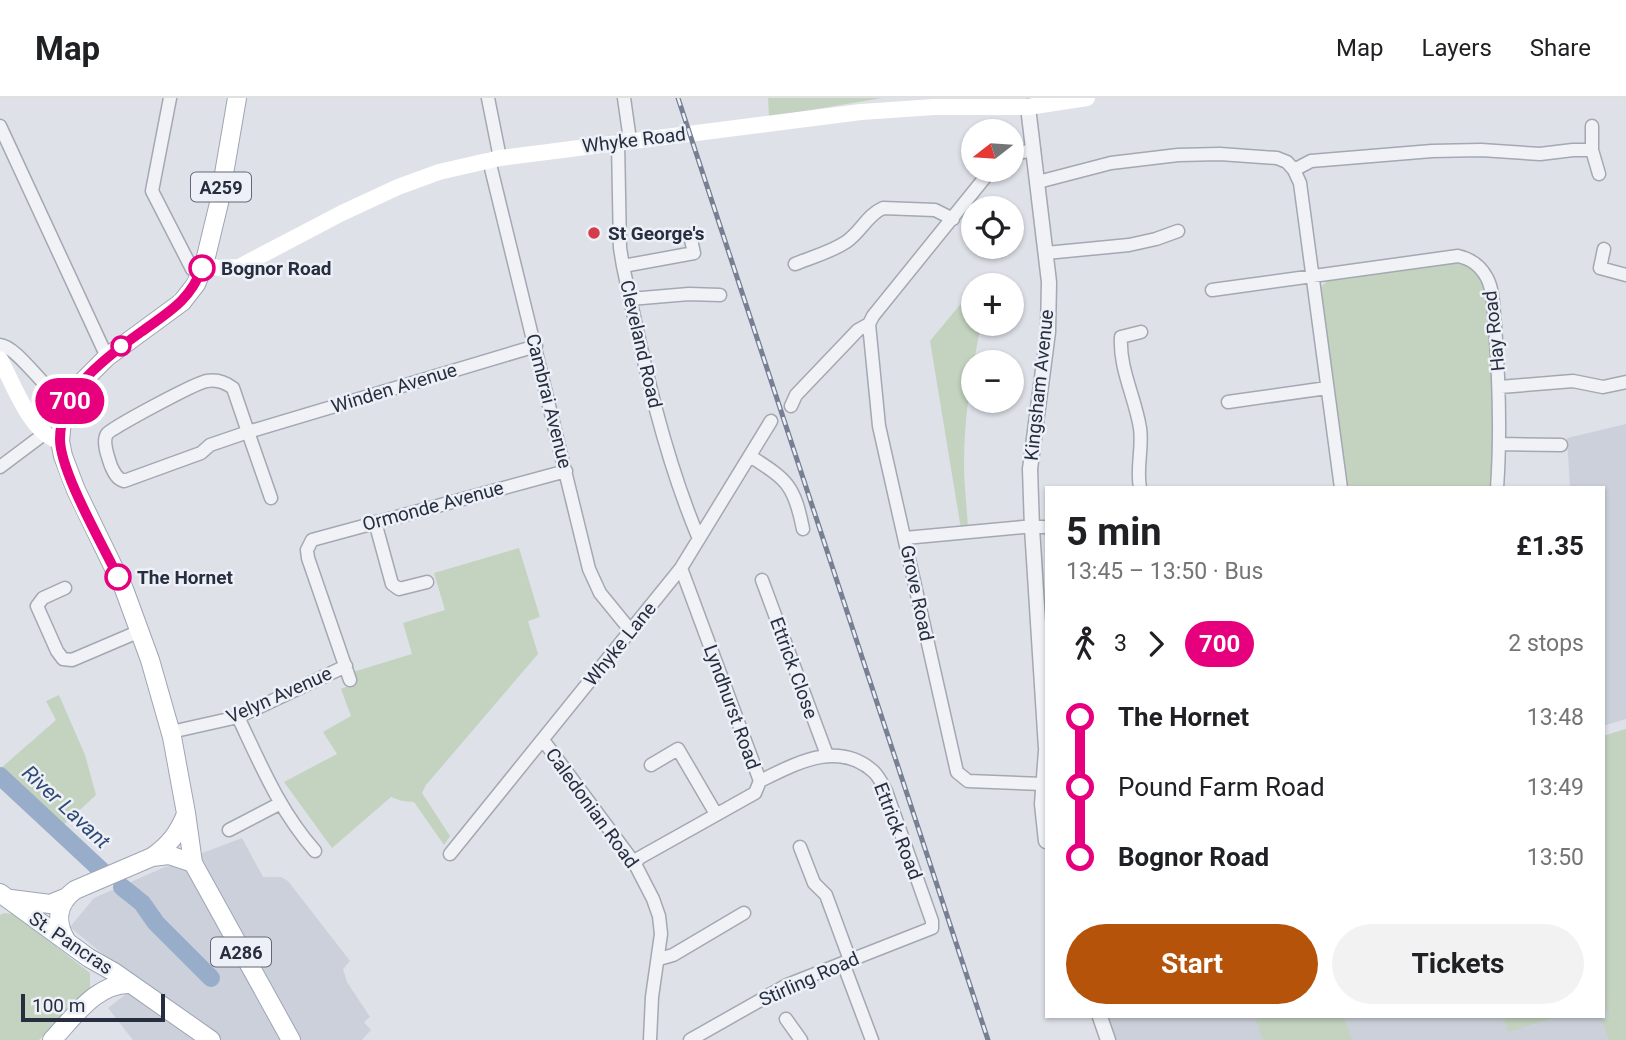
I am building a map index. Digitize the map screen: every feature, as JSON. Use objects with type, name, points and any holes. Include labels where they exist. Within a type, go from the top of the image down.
[{"type":"main road","name":"A259","points":[[193,863],[187,813],[171,732],[140,632],[118,577],[52,437],[82,382],[107,357],[182,302],[190,292],[202,270],[219,203],[237,98]]},
{"type":"main road","name":"Whyke Road","points":[[202,270],[239,267],[398,187],[439,172],[495,159],[934,102],[1028,107],[1087,98]]},
{"type":"main road","points":[[0,359],[29,413],[52,437]]},
{"type":"main road","points":[[2,896],[44,904],[67,897],[75,890],[152,857],[169,845],[179,832],[187,813]]},
{"type":"main road","points":[[152,857],[169,855],[193,863]]},
{"type":"main road","name":"A286","points":[[193,863],[290,1040]]},
{"type":"main road","name":"St. Pancras","points":[[2,896],[211,1040]]},
{"type":"main road","points":[[66,940],[60,929],[59,916],[67,897]]},
{"type":"main road","points":[[89,958],[98,980],[91,999]]},
{"type":"main road","points":[[52,1040],[91,999],[110,986],[131,984]]},
{"type":"street","points":[[170,98],[152,191],[191,269],[202,270]]},
{"type":"street","name":"Cambrai Avenue","points":[[488,98],[495,159],[536,346],[593,582],[631,631]]},
{"type":"street","name":"Cleveland Road","points":[[624,98],[620,248],[623,266],[650,393],[682,500],[699,539]]},
{"type":"street","name":"Kingsham Avenue","points":[[1028,107],[1046,253],[1048,332],[1030,469],[1039,528],[1045,717]]},
{"type":"street","points":[[0,126],[107,357]]},
{"type":"street","points":[[1591,126],[1592,150],[1599,174]]},
{"type":"street","points":[[1024,152],[1034,150]]},
{"type":"street","points":[[1294,170],[1311,161],[1432,151],[1481,150],[1540,154],[1592,150]]},
{"type":"street","points":[[1038,182],[1111,163],[1178,155],[1220,154],[1277,158],[1287,162],[1300,183],[1340,486]]},
{"type":"street","points":[[791,405],[796,395],[859,330],[869,324],[982,182]]},
{"type":"street","points":[[795,264],[845,243],[875,211],[883,208],[935,210],[953,219]]},
{"type":"street","points":[[1046,253],[1129,245],[1178,231]]},
{"type":"street","points":[[623,266],[694,253],[691,234]]},
{"type":"street","points":[[1604,249],[1598,272],[1626,275]]},
{"type":"street","name":"Hay Road","points":[[1312,275],[1458,256],[1470,259],[1480,267],[1489,280],[1500,387],[1497,486]]},
{"type":"street","points":[[1212,290],[1312,275]]},
{"type":"street","points":[[630,299],[689,294],[720,295]]},
{"type":"street","name":"Grove Road","points":[[869,324],[879,426],[957,772],[968,780],[1043,784]]},
{"type":"street","points":[[1140,486],[1140,430],[1120,352],[1121,337],[1141,332]]},
{"type":"street","points":[[0,345],[10,347],[48,390],[68,404]]},
{"type":"street","name":"Winden Avenue","points":[[250,431],[233,388],[217,380],[206,381],[117,426],[107,433],[105,441],[117,478],[124,481],[201,453],[210,445],[250,431],[536,346]]},
{"type":"street","points":[[1500,387],[1573,381],[1603,387],[1626,382]]},
{"type":"street","points":[[1228,402],[1327,388]]},
{"type":"street","name":"Whyke Lane","points":[[450,854],[681,568],[771,421]]},
{"type":"street","points":[[250,431],[271,498]]},
{"type":"street","points":[[0,467],[52,437]]},
{"type":"street","points":[[1500,444],[1561,445]]},
{"type":"street","points":[[750,456],[783,478],[790,486],[803,529]]},
{"type":"street","name":"Ormonde Avenue","points":[[307,550],[317,537],[566,471]]},
{"type":"street","points":[[375,522],[396,588],[427,582]]},
{"type":"street","points":[[905,538],[1039,528]]},
{"type":"street","name":"Velyn Avenue","points":[[307,550],[325,614],[350,680]]},
{"type":"street","name":"Lyndhurst Road","points":[[635,864],[639,858],[755,793],[760,781],[681,568]]},
{"type":"street","name":"Ettrick Close","points":[[762,580],[827,755]]},
{"type":"street","points":[[65,588],[40,600],[37,606],[57,652],[63,659],[72,660],[140,632]]},
{"type":"street","name":"Velyn Avenue","points":[[171,732],[238,717],[346,666]]},
{"type":"street","points":[[238,717],[279,804],[314,851]]},
{"type":"street","name":"Caledonian Road","points":[[543,740],[635,864],[653,899],[659,916],[659,960],[652,997],[650,1040]]},
{"type":"street","points":[[651,765],[678,749],[716,814]]},
{"type":"street","points":[[760,781],[799,762],[827,755]]},
{"type":"street","name":"Ettrick Road","points":[[827,755],[856,761],[875,772],[886,791],[932,921],[932,928]]},
{"type":"street","name":"Kingsham Avenue","points":[[1045,761],[1042,804],[1045,831]]},
{"type":"street","points":[[229,830],[279,804]]},
{"type":"street","points":[[800,847],[814,883],[826,895],[872,1040]]},
{"type":"street","points":[[659,960],[673,955],[744,913]]},
{"type":"street","name":"Stirling Road","points":[[690,1040],[787,985],[932,928]]},
{"type":"street","points":[[1100,1018],[1108,1040]]},
{"type":"street","points":[[786,1019],[802,1040]]},
{"type":"shaded area","points":[[1626,424],[1626,719],[1605,725],[1605,486],[1570,486],[1567,438]]},
{"type":"shaded area","points":[[1626,729],[1626,1040],[1112,1040],[1104,1018],[1605,1018],[1605,735]]},
{"type":"shaded area","points":[[242,838],[263,877],[281,877],[288,881],[350,961],[343,969],[347,982],[370,1017],[364,1022],[371,1030],[362,1040],[291,1040],[198,868],[200,854]]},
{"type":"shaded area","points":[[176,865],[188,869],[285,1040],[219,1040],[135,981],[70,927],[94,898],[165,867]]},
{"type":"shaded area","points":[[135,987],[211,1040],[133,1040],[108,1008]]},
{"type":"green space","points":[[768,98],[882,98],[769,117]]},
{"type":"green space","points":[[1454,262],[1470,266],[1478,272],[1488,296],[1493,345],[1495,427],[1492,486],[1345,486],[1318,290],[1331,277]]},
{"type":"green space","points":[[961,304],[961,336],[979,336],[976,350],[961,350],[961,413],[967,413],[964,472],[968,529],[961,529],[930,341]]},
{"type":"green space","points":[[519,548],[540,617],[528,621],[538,654],[422,793],[450,836],[444,845],[414,802],[391,797],[332,848],[284,782],[337,754],[323,732],[351,716],[341,689],[356,682],[353,672],[412,654],[403,623],[445,610],[434,573]]},
{"type":"green space","points":[[59,695],[85,755],[96,795],[57,831],[0,776],[0,769],[56,720],[46,701]]},
{"type":"green space","points":[[1626,729],[1626,1040],[1609,1040],[1602,1020],[1609,1017],[1605,1005],[1605,735]]},
{"type":"green space","points":[[14,914],[90,973],[90,990],[39,1040],[0,1040],[0,915]]},
{"type":"green space","points":[[1255,1018],[1344,1018],[1352,1040],[1263,1040]]},
{"type":"green space","points":[[1503,1018],[1552,1018],[1508,1032]]},
{"type":"waterway","name":"River Lavant","points":[[0,776],[102,871]]},
{"type":"waterway","name":"River Lavant","points":[[122,887],[142,903],[156,923],[211,978]]},
{"type":"railway","points":[[678,98],[988,1040]]},
{"type":"bus line","name":"700","points":[[118,577],[76,490],[63,456],[60,441],[62,421],[68,404],[82,382],[107,357],[182,302],[196,284],[202,268]]},
{"type":"place","name":"St George's","points":[[594,233]]},
{"type":"place","name":"Bognor Road","points":[[202,268]]},
{"type":"place","name":"The Hornet","points":[[118,577]]}]
